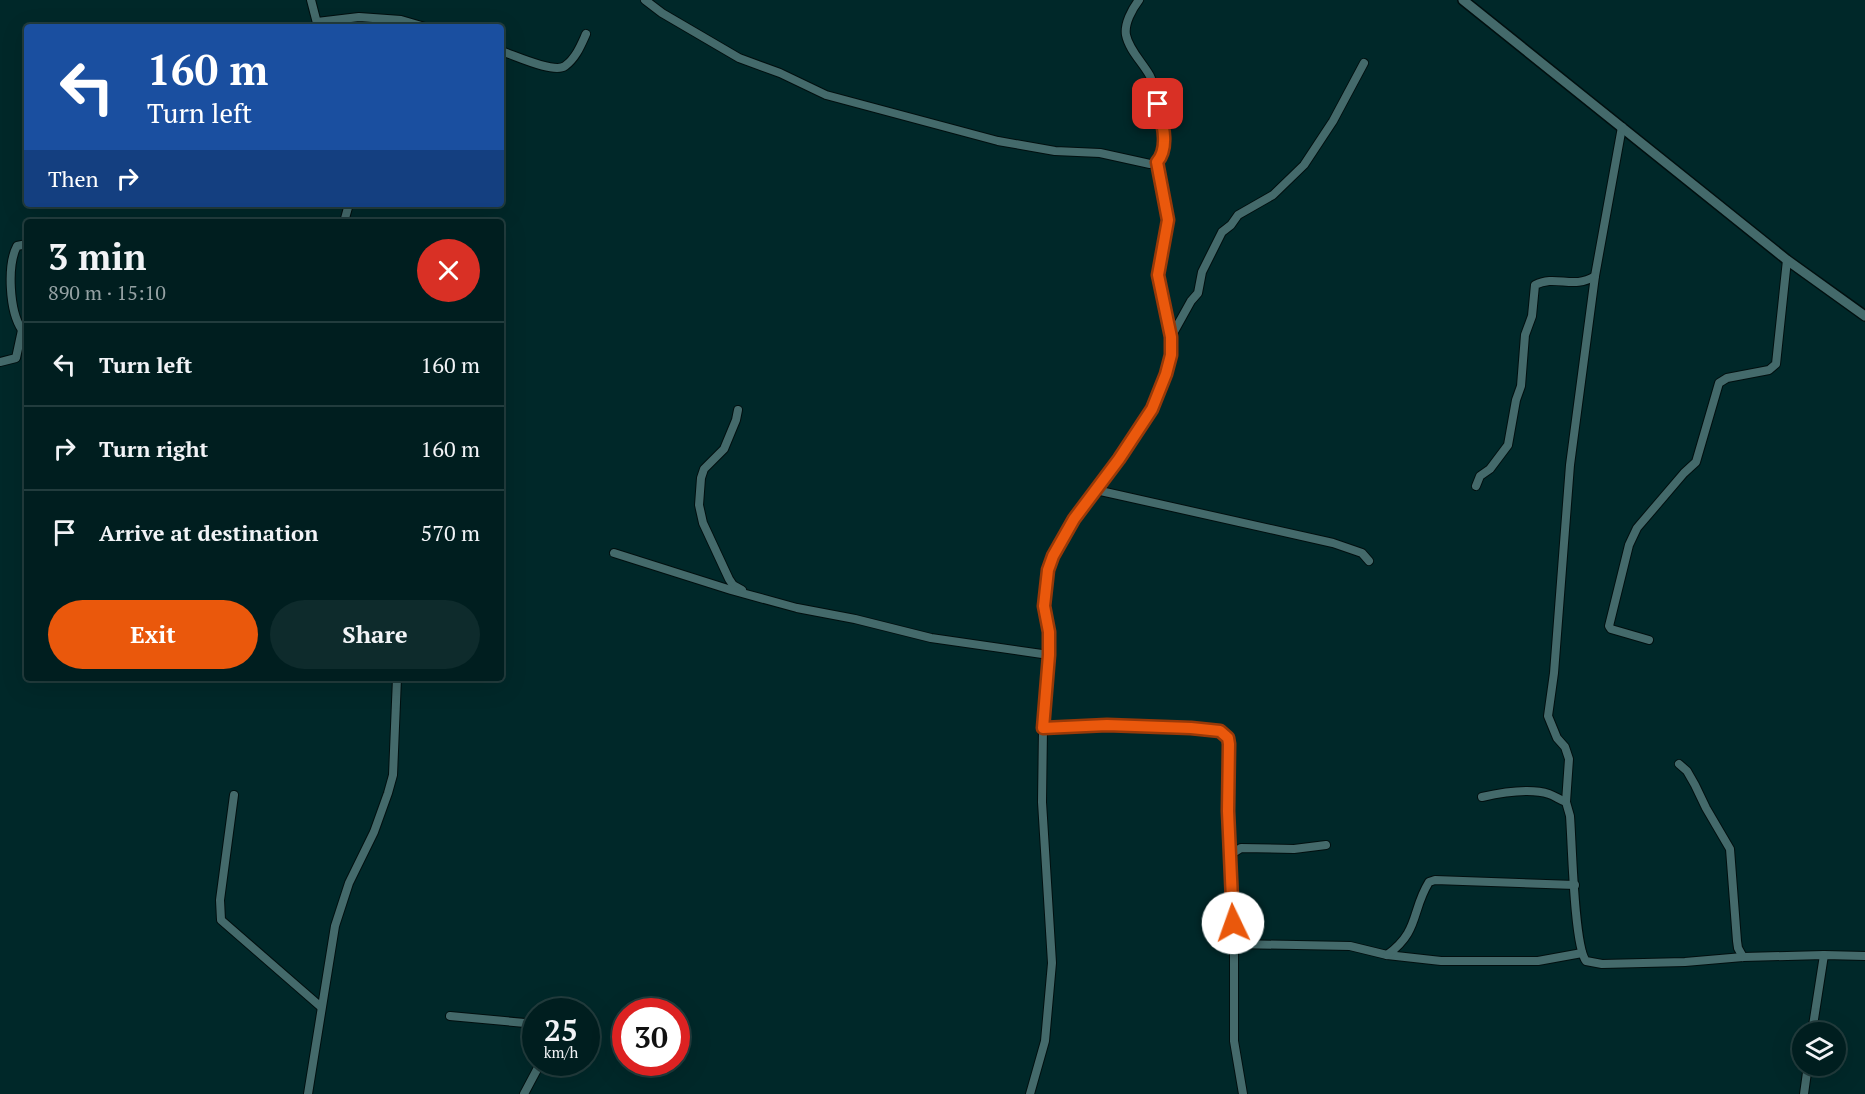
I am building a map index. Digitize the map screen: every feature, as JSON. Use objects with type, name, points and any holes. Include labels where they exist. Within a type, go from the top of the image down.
[{"type":"street","points":[[311,0],[317,24]]},
{"type":"street","points":[[645,0],[662,13],[738,58],[780,73],[826,95],[1007,143],[1055,151],[1100,153],[1150,164],[1157,162],[1161,157],[1164,146],[1155,88],[1126,35],[1129,20],[1139,0]]},
{"type":"street","points":[[1463,0],[1787,260],[1865,316]]},
{"type":"street","points":[[322,24],[359,17],[401,20],[415,24]]},
{"type":"street","points":[[504,52],[543,66],[563,67],[576,55],[586,34]]},
{"type":"street","points":[[1171,337],[1198,293],[1202,272],[1222,232],[1238,215],[1283,188],[1296,171],[1304,165],[1325,131],[1334,121],[1364,63]]},
{"type":"street","points":[[1622,127],[1595,276],[1570,465],[1554,673],[1548,716],[1569,759],[1566,802],[1570,816],[1577,925],[1582,953],[1587,961],[1602,964],[1685,962],[1743,957],[1865,956]]},
{"type":"street","points":[[1030,1094],[1045,1041],[1052,963],[1042,802],[1043,728],[1049,655],[1049,632],[1044,606],[1048,570],[1053,556],[1074,519],[1152,409],[1166,374],[1171,355],[1171,337],[1158,275],[1168,220],[1157,162]]},
{"type":"street","points":[[0,362],[16,358],[24,329],[16,321],[12,302],[12,256],[18,246],[24,245]]},
{"type":"street","points":[[1649,640],[1611,629],[1609,626],[1629,545],[1637,528],[1678,479],[1696,462],[1719,383],[1727,378],[1769,370],[1776,364],[1787,260]]},
{"type":"street","points":[[1476,486],[1480,476],[1490,469],[1508,445],[1516,400],[1521,386],[1525,334],[1532,316],[1535,285],[1544,280],[1586,282],[1595,276]]},
{"type":"street","points":[[738,410],[724,449],[704,469],[701,478],[699,511],[714,550],[733,585],[762,599]]},
{"type":"street","points":[[1096,490],[1333,543],[1362,553],[1369,561]]},
{"type":"street","points":[[614,553],[797,608],[855,618],[931,638],[1049,655]]},
{"type":"street","points":[[308,1094],[335,926],[348,883],[374,832],[393,775],[397,681]]},
{"type":"street","points":[[1043,728],[1107,725],[1220,731],[1228,738],[1229,860],[1234,944],[1234,1041],[1243,1094]]},
{"type":"street","points":[[1679,764],[1687,771],[1730,849],[1737,941],[1743,957]]},
{"type":"street","points":[[1482,797],[1499,793],[1538,792],[1549,794],[1566,802]]},
{"type":"street","points":[[234,795],[220,900],[221,920],[321,1007]]},
{"type":"street","points":[[1229,860],[1233,853],[1241,848],[1294,849],[1326,845]]},
{"type":"street","points":[[1387,955],[1401,945],[1410,932],[1421,895],[1429,882],[1435,880],[1575,885]]},
{"type":"street","points":[[1234,944],[1350,946],[1387,955],[1441,961],[1538,962],[1582,953]]},
{"type":"street","points":[[1814,1022],[1824,955]]},
{"type":"street","points":[[450,1016],[522,1023]]},
{"type":"street","points":[[524,1094],[534,1076]]},
{"type":"street","points":[[1804,1094],[1807,1076]]},
{"type":"route","points":[[1158,104],[1164,146],[1157,162],[1168,227],[1158,275],[1171,337],[1171,355],[1152,409],[1119,459],[1074,519],[1053,556],[1048,570],[1044,606],[1049,632],[1049,655],[1043,728],[1107,725],[1191,728],[1220,731],[1228,738],[1229,860],[1233,923]]}]
